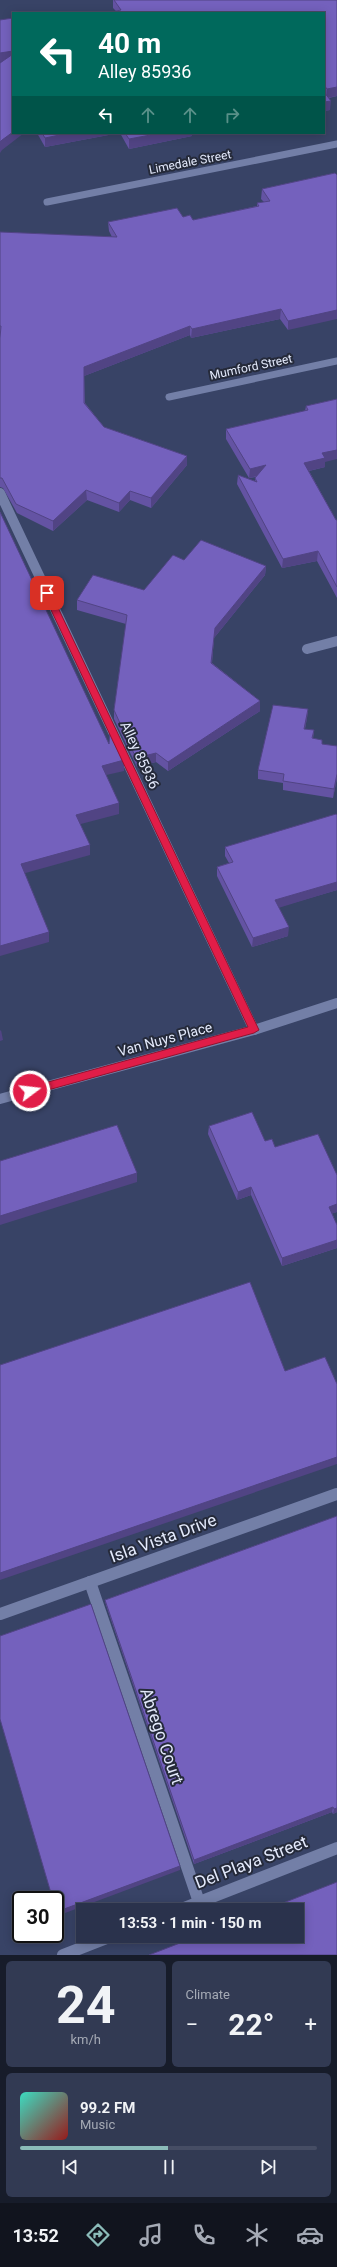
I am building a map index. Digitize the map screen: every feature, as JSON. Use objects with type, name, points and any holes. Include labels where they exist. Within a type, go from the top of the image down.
[{"type":"street","name":"Limedale Street","points":[[47,202],[337,144]]},
{"type":"street","name":"Mumford Street","points":[[169,396],[337,361]]},
{"type":"street","name":"Alley 85936","points":[[0,493],[254,1030]]},
{"type":"street","points":[[307,649],[337,641]]},
{"type":"street","name":"Van Nuys Place","points":[[0,1099],[254,1030],[337,1003]]},
{"type":"street","name":"Isla Vista Drive","points":[[0,1614],[337,1494]]},
{"type":"street","name":"Abrego Court","points":[[90,1582],[199,1902]]},
{"type":"street","name":"Del Playa Street","points":[[199,1902],[337,1848]]},
{"type":"street","points":[[63,1955],[94,1943]]},
{"type":"building","points":[[114,0],[337,0],[337,87],[327,89],[325,86],[325,12],[112,12],[121,10]]},
{"type":"building","points":[[12,18],[12,51],[0,53],[0,20]]},
{"type":"building","points":[[12,55],[12,133],[0,142],[0,63]]},
{"type":"building","points":[[325,93],[331,101],[325,102]]},
{"type":"building","points":[[43,134],[64,134],[45,138]]},
{"type":"building","points":[[126,134],[156,134],[129,139]]},
{"type":"building","points":[[335,173],[337,175],[337,310],[288,321],[281,309],[192,329],[190,326],[84,367],[84,403],[104,427],[187,456],[151,498],[130,491],[119,503],[86,490],[53,521],[16,504],[2,478],[0,478],[0,232],[117,237],[108,222],[177,208],[183,217],[190,215],[193,220],[259,206],[257,203],[270,201],[262,189]]},
{"type":"building","points":[[337,399],[337,450],[322,453],[325,458],[304,463],[337,520],[337,587],[318,551],[283,559],[238,475],[257,482],[255,478],[266,465],[250,469],[226,429],[308,410],[306,406]]},
{"type":"building","points":[[0,512],[109,744],[110,731],[124,760],[102,766],[119,803],[76,815],[90,845],[21,864],[49,932],[0,946]]},
{"type":"building","points":[[201,540],[266,566],[215,628],[211,663],[260,701],[168,762],[156,753],[136,758],[114,710],[127,615],[77,600],[93,575],[144,590],[173,555],[184,560]]},
{"type":"building","points":[[273,705],[308,709],[304,729],[314,730],[312,738],[322,740],[322,744],[337,746],[337,774],[334,789],[283,781],[284,774],[258,770]]},
{"type":"building","points":[[336,814],[337,882],[275,900],[289,927],[253,938],[217,867],[233,862],[225,847]]},
{"type":"building","points":[[252,1112],[265,1141],[272,1139],[275,1147],[318,1134],[337,1175],[337,1204],[329,1207],[337,1225],[337,1240],[282,1258],[251,1187],[238,1192],[209,1126]]},
{"type":"building","points":[[117,1125],[137,1173],[0,1216],[0,1161]]},
{"type":"building","points":[[250,1282],[285,1371],[325,1357],[337,1384],[337,1457],[0,1573],[0,1365]]},
{"type":"building","points":[[337,1516],[337,1808],[334,1809],[333,1807],[194,1860],[105,1600]]},
{"type":"building","points":[[91,1604],[180,1866],[80,1903],[76,1903],[76,1905],[64,1909],[64,1891],[50,1891],[0,1719],[0,1636]]},
{"type":"building","points":[[337,1882],[337,1955],[149,1955],[180,1943],[304,1943],[304,1903],[283,1903]]},
{"type":"route","points":[[30,1091],[254,1030],[47,593]]}]
